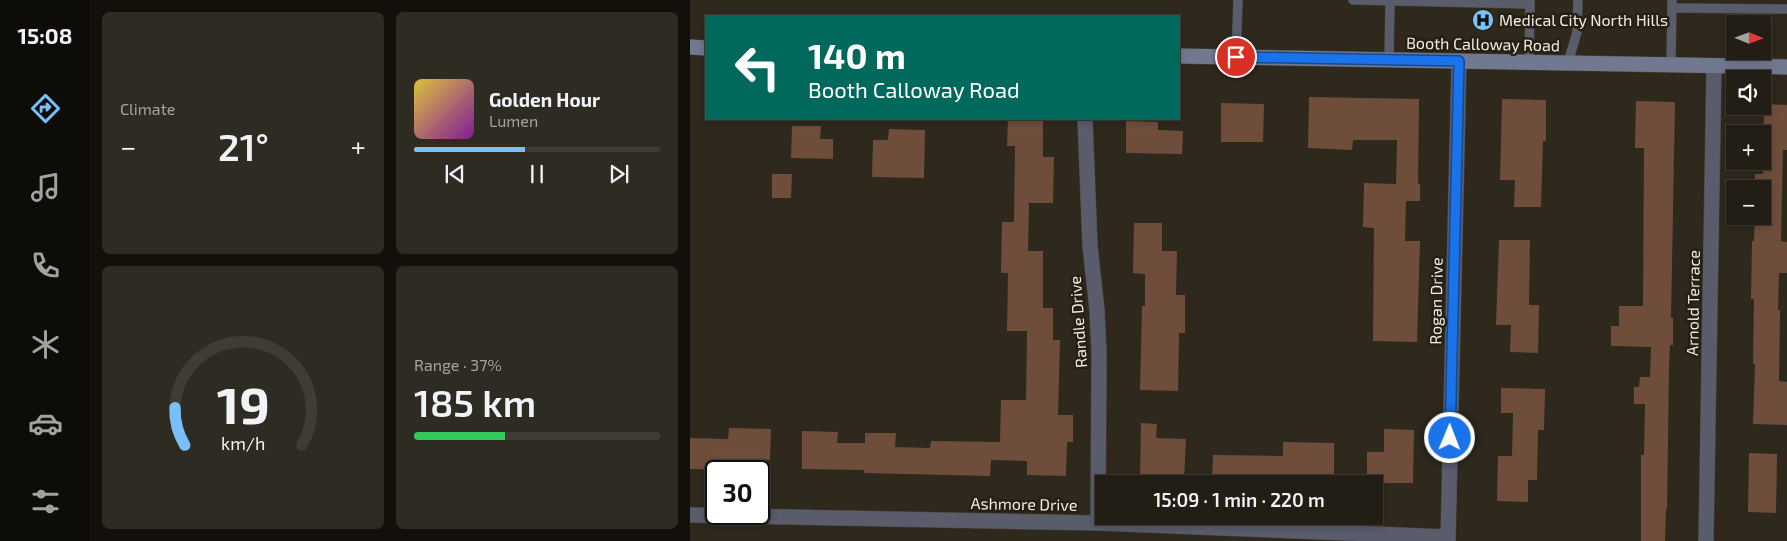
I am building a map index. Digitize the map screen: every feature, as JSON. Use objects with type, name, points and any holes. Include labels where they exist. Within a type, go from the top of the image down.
[{"type":"street","points":[[690,47],[705,48]]},
{"type":"street","name":"Booth Calloway Road","points":[[1180,56],[1787,68]]},
{"type":"street","name":"Rogan Drive","points":[[1448,539],[1459,61]]},
{"type":"street","name":"Arnold Terrace","points":[[1706,541],[1714,66]]},
{"type":"street","name":"Randle Drive","points":[[1085,120],[1090,246],[1097,310],[1099,352],[1098,475]]},
{"type":"street","name":"Ashmore Drive","points":[[690,515],[1095,523]]},
{"type":"street","name":"Ashmore Drive","points":[[1142,525],[1448,539]]},
{"type":"lane","points":[[1236,57],[1238,0]]},
{"type":"lane","points":[[1353,0],[1530,2],[1529,63]]},
{"type":"lane","points":[[1389,60],[1390,0]]},
{"type":"lane","points":[[1568,64],[1577,32],[1578,0]]},
{"type":"lane","points":[[1671,65],[1672,4],[1787,9]]},
{"type":"building","points":[[1309,97],[1419,99],[1418,184],[1420,184],[1420,201],[1406,201],[1405,241],[1420,241],[1417,342],[1373,341],[1374,228],[1363,227],[1364,183],[1396,184],[1397,140],[1353,140],[1352,150],[1308,148]]},
{"type":"building","points":[[1502,99],[1546,100],[1546,141],[1543,141],[1541,207],[1514,207],[1515,180],[1500,180]]},
{"type":"building","points":[[1636,101],[1675,102],[1671,318],[1673,318],[1673,345],[1670,345],[1669,367],[1665,541],[1641,541],[1641,455],[1644,455],[1645,404],[1634,404],[1634,387],[1639,387],[1640,377],[1650,377],[1651,347],[1611,346],[1611,326],[1619,326],[1619,306],[1643,306],[1644,148],[1635,148]]},
{"type":"building","points":[[1221,103],[1264,104],[1263,142],[1221,142]]},
{"type":"building","points":[[1771,104],[1787,105],[1787,150],[1783,150],[1781,241],[1787,242],[1787,273],[1779,273],[1778,310],[1780,310],[1779,381],[1787,382],[1787,425],[1753,424],[1755,364],[1753,364],[1754,299],[1751,299],[1752,241],[1754,241],[1755,225],[1771,225],[1771,180],[1755,180],[1755,174],[1763,174],[1763,170],[1771,170],[1771,125],[1764,125],[1764,115],[1771,115]]},
{"type":"building","points":[[1008,120],[1043,120],[1043,157],[1054,157],[1053,203],[1029,203],[1028,251],[1043,251],[1043,308],[1053,308],[1053,340],[1060,340],[1058,415],[1073,415],[1073,442],[1067,442],[1066,476],[1027,475],[1027,461],[991,460],[990,476],[864,473],[864,470],[802,469],[802,431],[838,432],[837,443],[865,443],[865,433],[896,433],[895,447],[930,448],[931,441],[1000,442],[1001,400],[1026,400],[1027,331],[1007,331],[1008,273],[1001,273],[1002,222],[1014,222],[1015,146],[1007,146]]},
{"type":"building","points":[[1126,121],[1158,122],[1158,130],[1183,131],[1182,154],[1126,153]]},
{"type":"building","points":[[792,126],[821,126],[820,139],[833,139],[833,159],[791,158]]},
{"type":"building","points":[[889,129],[925,130],[924,178],[872,177],[873,140],[888,140]]},
{"type":"building","points":[[772,174],[792,174],[791,198],[772,198]]},
{"type":"building","points":[[1134,223],[1162,223],[1162,251],[1177,251],[1176,295],[1185,295],[1185,333],[1179,333],[1178,391],[1140,390],[1142,306],[1145,306],[1145,274],[1133,273]]},
{"type":"building","points":[[1499,240],[1530,240],[1529,305],[1539,305],[1538,353],[1510,352],[1511,325],[1496,325]]},
{"type":"building","points":[[1501,388],[1545,389],[1544,430],[1538,430],[1537,480],[1528,480],[1528,502],[1497,501],[1498,456],[1512,456],[1513,413],[1501,413]]},
{"type":"building","points":[[1141,423],[1157,424],[1156,438],[1186,439],[1184,475],[1140,475]]},
{"type":"building","points":[[729,428],[771,429],[770,460],[705,460],[705,469],[690,469],[690,438],[728,439]]},
{"type":"building","points":[[1384,429],[1414,430],[1413,483],[1383,483],[1383,475],[1367,475],[1367,452],[1384,452]]},
{"type":"building","points":[[1283,442],[1334,443],[1334,475],[1212,475],[1213,455],[1283,456]]},
{"type":"building","points":[[1749,453],[1777,454],[1776,513],[1748,512]]},
{"type":"place","name":"Medical City North Hills","points":[[1483,20]]},
{"type":"route","points":[[1236,57],[1459,61],[1450,438]]}]
